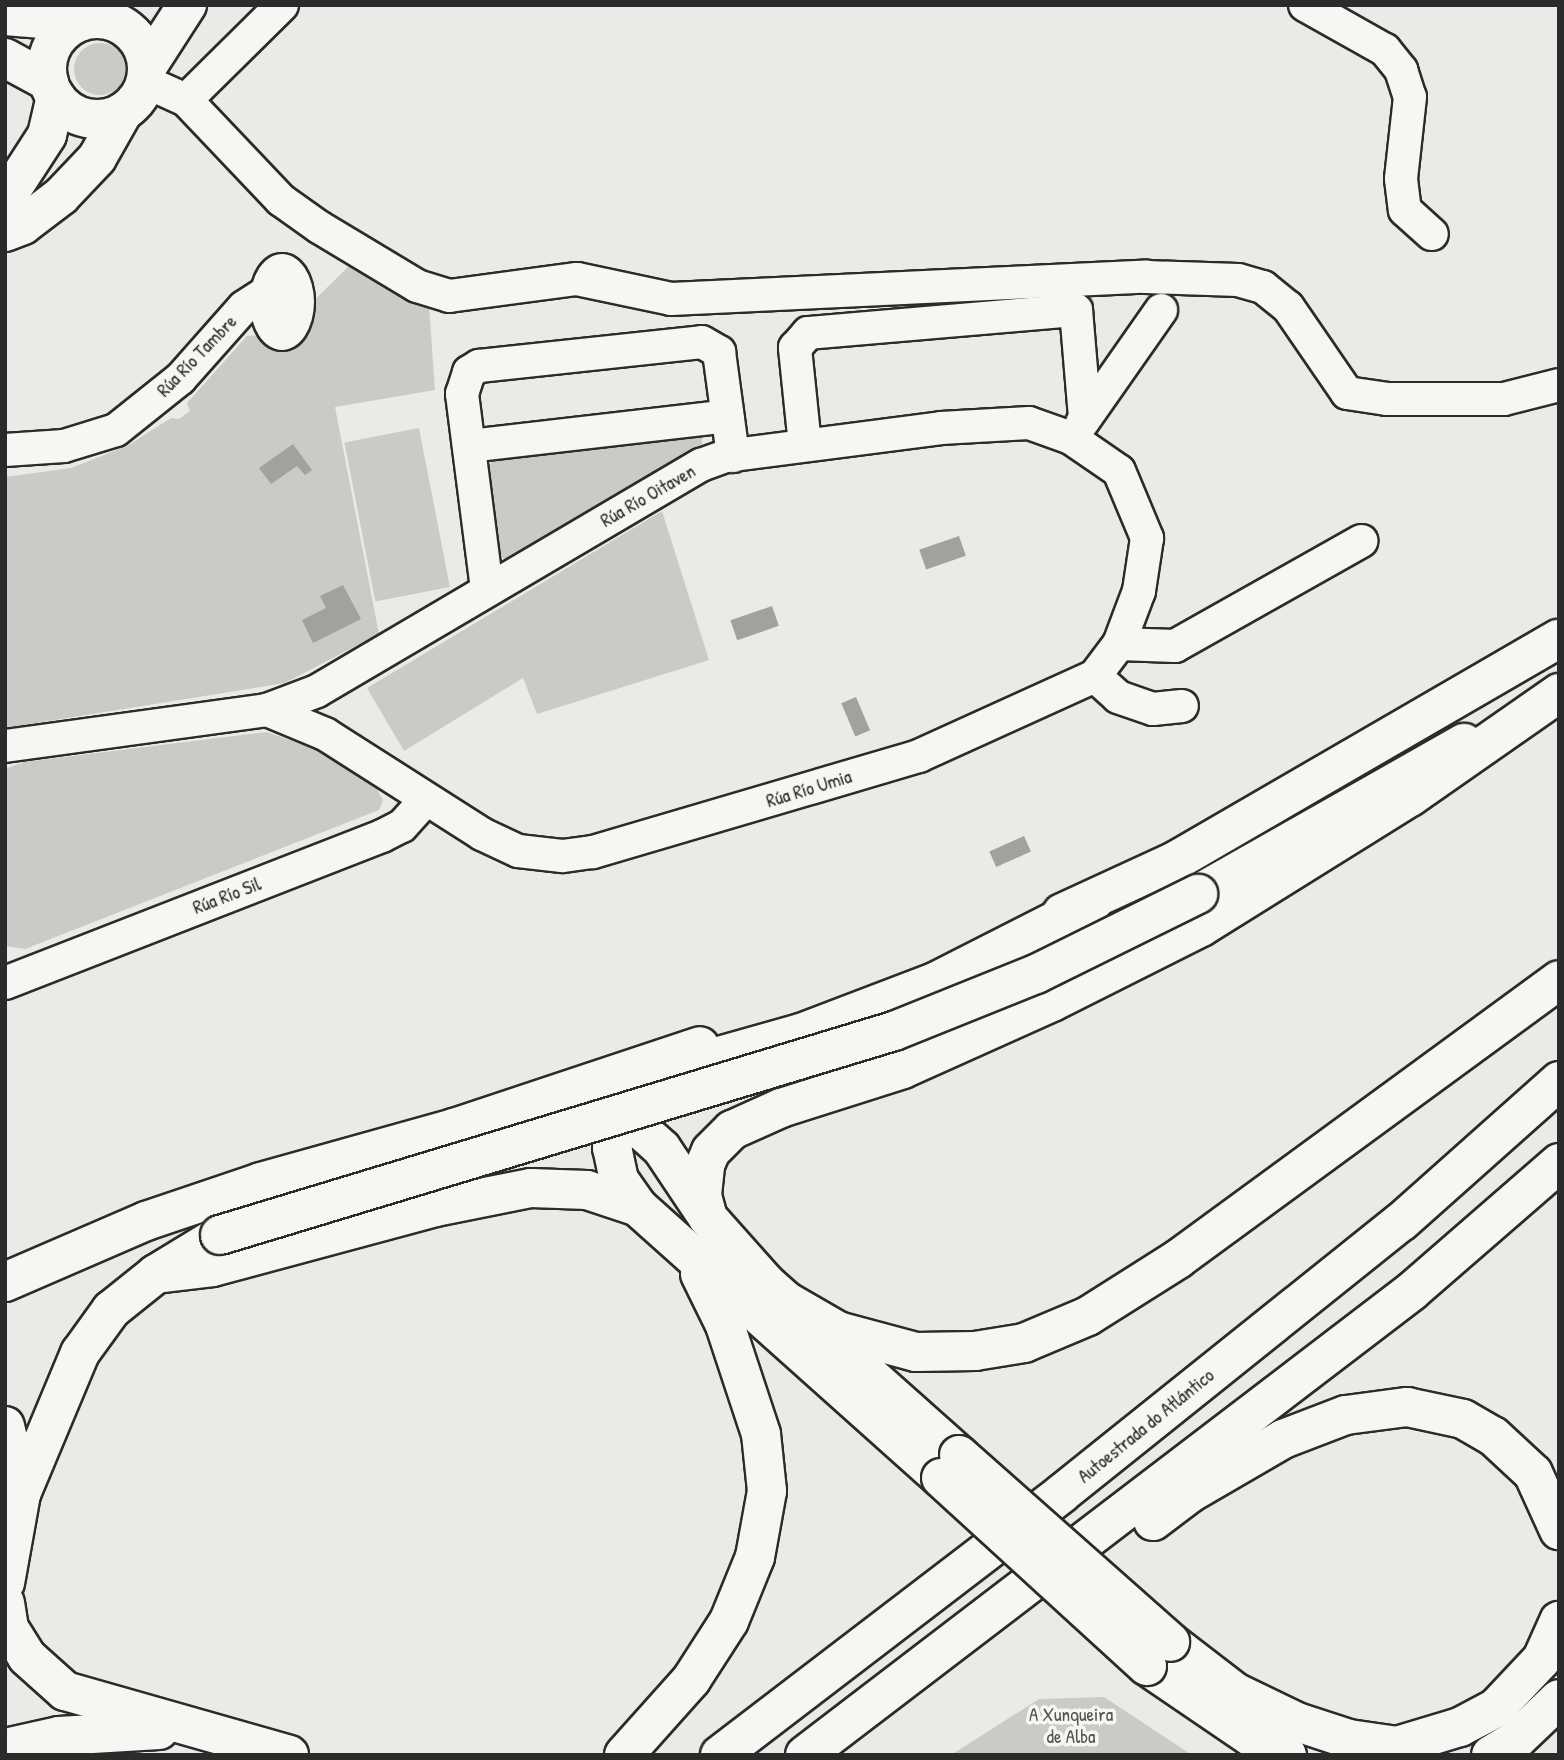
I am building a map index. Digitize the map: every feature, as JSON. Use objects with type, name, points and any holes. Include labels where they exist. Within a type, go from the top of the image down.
[{"type":"main road","points":[[5,232],[23,225],[61,196],[97,158],[187,5]]},
{"type":"main road","points":[[5,16],[106,16],[137,39],[146,74]]},
{"type":"main road","points":[[5,200],[47,135],[53,89],[50,53],[56,40],[106,16]]},
{"type":"main road","points":[[5,58],[53,89],[71,111],[91,118],[123,112]]},
{"type":"main road","points":[[950,1466],[688,1254],[638,1207],[613,1165],[612,1148],[620,1118],[632,1096],[658,1076],[801,1033],[937,981],[1177,860],[1559,639]]},
{"type":"main road","points":[[5,1583],[21,1494],[80,1353],[111,1310],[156,1274],[220,1235],[894,1031],[1036,974],[1198,894],[1559,692]]},
{"type":"main road","points":[[708,1218],[702,1195],[705,1166],[711,1151],[732,1130],[781,1108],[903,1069],[1052,1002],[1201,927],[1410,797],[1559,692]]},
{"type":"main road","points":[[5,1282],[146,1221],[261,1182],[454,1128],[604,1075],[761,1028],[1094,901]]},
{"type":"main road","points":[[786,1301],[838,1331],[916,1352],[975,1351],[1024,1343],[1088,1316],[1178,1259],[1559,979]]},
{"type":"main road","name":"Autoestrada do Atlántico","points":[[720,1755],[1061,1494],[1401,1223],[1559,1081]]},
{"type":"main road","points":[[454,1128],[561,1107],[585,1107],[620,1118],[662,1149],[708,1218],[786,1301],[950,1466],[1263,1745],[1287,1755]]},
{"type":"main road","points":[[805,1755],[1412,1291],[1559,1163]]},
{"type":"main road","points":[[156,1274],[213,1267],[435,1207],[531,1188],[587,1189],[638,1207]]},
{"type":"main road","points":[[624,1755],[691,1680],[729,1621],[755,1557],[767,1491],[761,1434],[725,1325],[688,1254]]},
{"type":"main road","points":[[833,1755],[852,1746],[1191,1493],[1283,1439],[1346,1415],[1407,1407],[1463,1419],[1493,1436],[1533,1473],[1559,1530]]},
{"type":"main road","points":[[5,1426],[21,1494]]},
{"type":"main road","points":[[5,1603],[9,1628],[27,1657],[65,1691],[186,1729],[289,1755]]},
{"type":"main road","points":[[1158,1654],[1297,1722],[1349,1739],[1397,1746],[1460,1727],[1496,1708],[1542,1659],[1559,1621]]},
{"type":"main road","points":[[1491,1755],[1516,1740],[1559,1699]]},
{"type":"main road","points":[[5,1748],[59,1735],[186,1729]]},
{"type":"street","points":[[186,100],[282,5]]},
{"type":"street","points":[[1304,5],[1385,50],[1401,70],[1410,97],[1401,179],[1405,210],[1432,234]]},
{"type":"street","points":[[146,74],[186,100],[281,200],[417,286],[449,296],[577,279],[671,299],[1146,277],[1238,280],[1264,287],[1288,307],[1347,393],[1387,399],[1504,399],[1559,385]]},
{"type":"street","name":"Rúa Río Tambre","points":[[5,450],[64,446],[116,430],[180,379],[244,307],[269,292]]},
{"type":"street","points":[[805,445],[795,348],[807,334],[1076,310],[1078,428]]},
{"type":"street","points":[[1078,428],[1161,310]]},
{"type":"street","points":[[488,589],[462,394],[469,372],[479,366],[702,342],[719,352],[733,456]]},
{"type":"street","points":[[469,446],[727,416]]},
{"type":"street","name":"Rúa Río Oitaven","points":[[267,710],[317,691],[701,465],[733,456],[805,445],[1000,423],[1078,428]]},
{"type":"street","name":"Rúa Río Umia","points":[[267,710],[326,734],[426,799],[518,851],[562,856],[592,852],[919,756],[1094,676],[1119,644],[1139,591],[1147,538],[1119,471],[1078,428]]},
{"type":"street","points":[[1119,644],[1175,646],[1361,541]]},
{"type":"street","points":[[1094,676],[1118,697],[1153,709],[1182,706]]},
{"type":"street","points":[[5,746],[267,710]]},
{"type":"street","name":"Rúa Río Sil","points":[[9,979],[382,836],[402,827],[426,799]]},
{"type":"green space","points":[[100,43],[110,45],[118,51],[124,59],[124,79],[118,87],[110,93],[100,95],[90,93],[82,87],[76,79],[74,69],[76,59],[82,51],[90,45]]},
{"type":"green space","points":[[353,262],[429,306],[435,390],[335,407],[379,634],[285,683],[5,728],[5,477],[71,468],[127,446],[171,418],[179,419],[190,411],[187,403],[247,336],[281,333]]},
{"type":"green space","points":[[419,428],[450,587],[375,602],[344,443]]},
{"type":"green space","points":[[702,433],[702,448],[511,560],[496,556],[487,466],[502,454]]},
{"type":"green space","points":[[662,511],[709,660],[537,714],[523,678],[404,751],[367,688]]},
{"type":"green space","points":[[267,732],[323,752],[375,786],[383,800],[379,810],[25,949],[5,946],[5,769],[24,762]]},
{"type":"green space","name":"A Xunqueira de Alba","points":[[1104,1697],[1192,1755],[951,1755],[1039,1699]]},
{"type":"shaded area","points":[[293,444],[312,470],[305,475],[297,466],[271,484],[259,468]]},
{"type":"shaded area","points":[[959,536],[966,556],[926,570],[919,550]]},
{"type":"shaded area","points":[[343,585],[361,619],[313,643],[302,620],[326,608],[320,596]]},
{"type":"shaded area","points":[[772,606],[779,626],[737,640],[730,620]]},
{"type":"shaded area","points":[[856,697],[870,730],[855,736],[841,703]]},
{"type":"shaded area","points":[[1024,836],[1031,852],[996,867],[989,851]]}]
